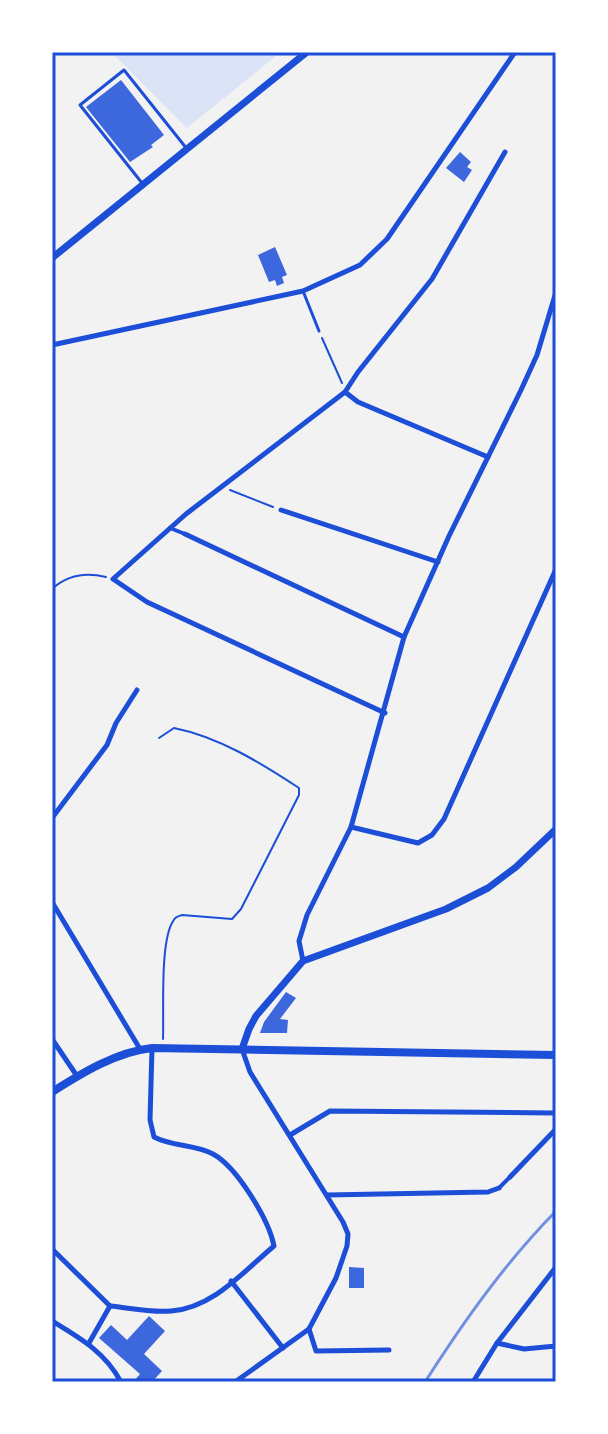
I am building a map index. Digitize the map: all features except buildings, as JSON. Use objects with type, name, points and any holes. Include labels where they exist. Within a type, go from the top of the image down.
[{"type":"main road","points":[[52,1092],[125,1053],[152,1048],[556,1055]]},
{"type":"street","points":[[52,258],[307,52]]},
{"type":"street","points":[[52,345],[303,291],[360,265],[387,239],[515,52]]},
{"type":"street","points":[[385,713],[147,602],[113,579],[170,528],[345,392],[432,279],[505,152]]},
{"type":"street","points":[[303,961],[299,941],[307,915],[351,827],[404,637],[537,355],[556,292]]},
{"type":"street","points":[[345,392],[358,402],[488,457]]},
{"type":"street","points":[[281,510],[438,562]]},
{"type":"street","points":[[170,528],[404,637]]},
{"type":"street","points":[[351,827],[418,843],[432,835],[444,819],[556,569]]},
{"type":"street","points":[[52,818],[107,745],[116,723],[137,690]]},
{"type":"street","points":[[235,1382],[309,1329],[336,1278],[348,1234],[246,1065],[242,1049],[256,1016],[303,961],[446,909],[488,888],[516,867],[556,829]]},
{"type":"street","points":[[52,902],[140,1049]]},
{"type":"street","points":[[52,1039],[77,1076]]},
{"type":"street","points":[[52,1249],[110,1306],[162,1311],[202,1304],[274,1246],[272,1235],[249,1194],[215,1155],[201,1149],[168,1144],[154,1137],[150,1120],[152,1048]]},
{"type":"street","points":[[290,1135],[330,1111],[555,1113]]},
{"type":"street","points":[[326,1195],[488,1192],[499,1188],[556,1129]]},
{"type":"street","points":[[473,1382],[497,1343],[556,1267]]},
{"type":"street","points":[[231,1281],[283,1348]]},
{"type":"street","points":[[89,1343],[110,1306]]},
{"type":"street","points":[[52,1321],[101,1353],[121,1382]]},
{"type":"street","points":[[309,1329],[316,1351],[389,1350]]},
{"type":"street","points":[[497,1343],[524,1349],[556,1346]]},
{"type":"street","points":[[112,1382],[117,1375]]},
{"type":"lane","points":[[144,184],[80,105],[124,70],[187,149]]},
{"type":"lane","points":[[303,291],[319,331]]},
{"type":"path","points":[[319,331],[345,392]]},
{"type":"path","points":[[222,487],[281,510]]},
{"type":"path","points":[[52,589],[63,579],[93,574],[113,579]]},
{"type":"path","points":[[159,738],[174,728],[200,733],[270,769],[299,788],[299,795],[241,909],[232,919],[182,915],[171,924],[164,975],[163,1048]]},
{"type":"shaded area","points":[[111,52],[281,52],[187,128]]},
{"type":"railway","points":[[425,1382],[486,1293],[556,1211]]}]
